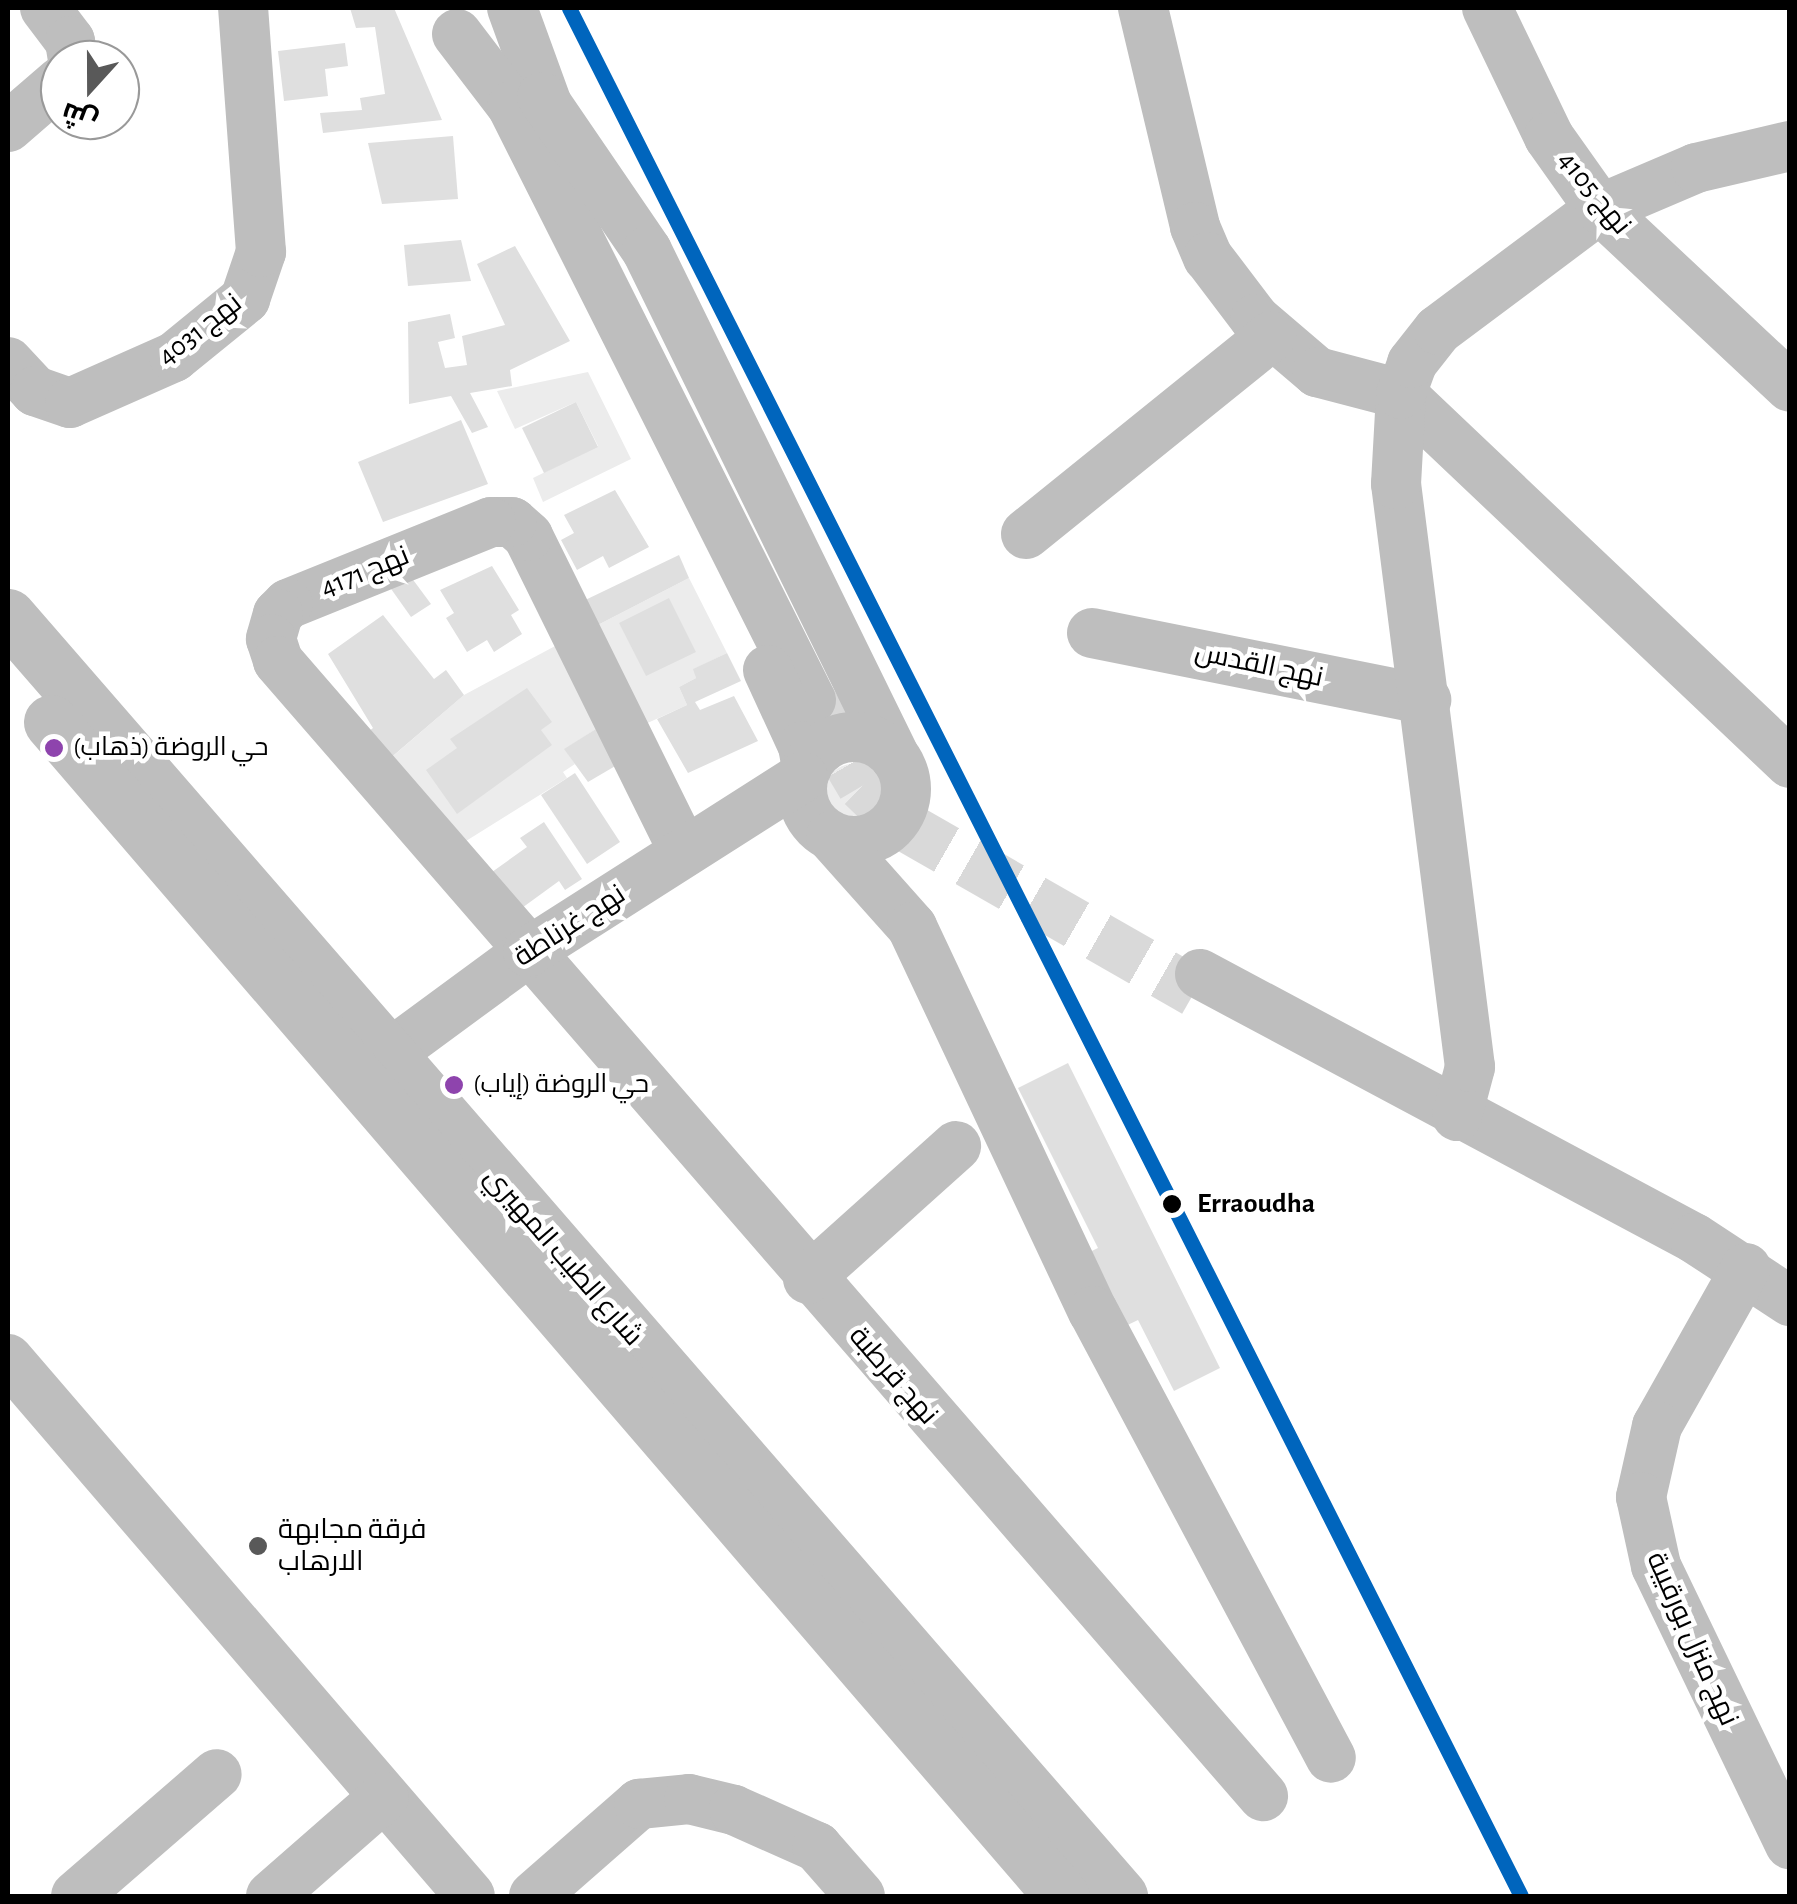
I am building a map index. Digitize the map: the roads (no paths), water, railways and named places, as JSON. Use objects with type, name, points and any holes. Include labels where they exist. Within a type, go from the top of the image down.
[{"type":"main road","name":"شارع الطيب المهيري","points":[[8,616],[1120,1896]]},
{"type":"main road","name":"شارع الطيب المهيري","points":[[8,670],[1062,1896]]},
{"type":"street","points":[[45,8],[69,40]]},
{"type":"street","name":"نهج 4031","points":[[8,362],[35,391],[70,403],[174,356],[245,300],[261,252],[244,8]]},
{"type":"street","points":[[446,20],[494,30],[511,8]]},
{"type":"street","points":[[511,8],[520,88],[591,320],[794,722],[805,772],[802,794],[824,831],[912,927],[1093,1311],[1330,1758]]},
{"type":"street","points":[[1142,8],[1201,244],[1271,336],[1317,372],[1401,394],[1790,763]]},
{"type":"street","name":"نهج 4105","points":[[1487,8],[1549,137],[1600,209],[1790,387]]},
{"type":"street","points":[[446,20],[520,88],[646,250],[899,781],[912,927]]},
{"type":"street","points":[[520,88],[820,696]]},
{"type":"street","points":[[8,127],[40,99]]},
{"type":"street","points":[[1456,1116],[1470,1066],[1396,484],[1401,394],[1412,363],[1438,330],[1600,209],[1680,173],[1790,146]]},
{"type":"street","points":[[1026,534],[1271,336]]},
{"type":"street","name":"نهج 4171","points":[[528,952],[278,662],[272,624],[288,604],[491,522],[522,528],[684,852]]},
{"type":"street","name":"نهج القدس","points":[[1092,633],[1426,700]]},
{"type":"street","points":[[758,806],[824,831],[866,840],[895,820],[899,781],[868,739],[851,737],[820,749],[805,772]]},
{"type":"street","name":"نهج غرناطة","points":[[388,1056],[528,952],[805,772]]},
{"type":"street","name":"نهج قرطبة","points":[[528,952],[808,1279],[1263,1796]]},
{"type":"street","points":[[1198,983],[1403,1102],[1456,1116],[1746,1268],[1790,1301]]},
{"type":"street","points":[[808,1279],[956,1146]]},
{"type":"street","name":"نهج منزل بورقيبة","points":[[1746,1268],[1657,1426],[1641,1497],[1656,1566],[1776,1788],[1790,1844]]},
{"type":"street","points":[[8,1359],[470,1896]]},
{"type":"street","points":[[76,1896],[217,1774]]},
{"type":"street","points":[[270,1896],[384,1796]]},
{"type":"street","points":[[534,1896],[638,1804],[689,1800],[734,1810],[817,1847],[848,1892]]},
{"type":"tunnel","points":[[811,700],[862,786],[903,825],[1195,992]]},
{"type":"place","name":"حي الروضة (ذهاب)","points":[[54,748]]},
{"type":"place","name":"حي الروضة (إياب)","points":[[454,1085]]},
{"type":"place","name":"Erraoudha","points":[[1172,1204]]},
{"type":"place","name":"فرقة مجابهة الارهاب","points":[[258,1546]]}]
